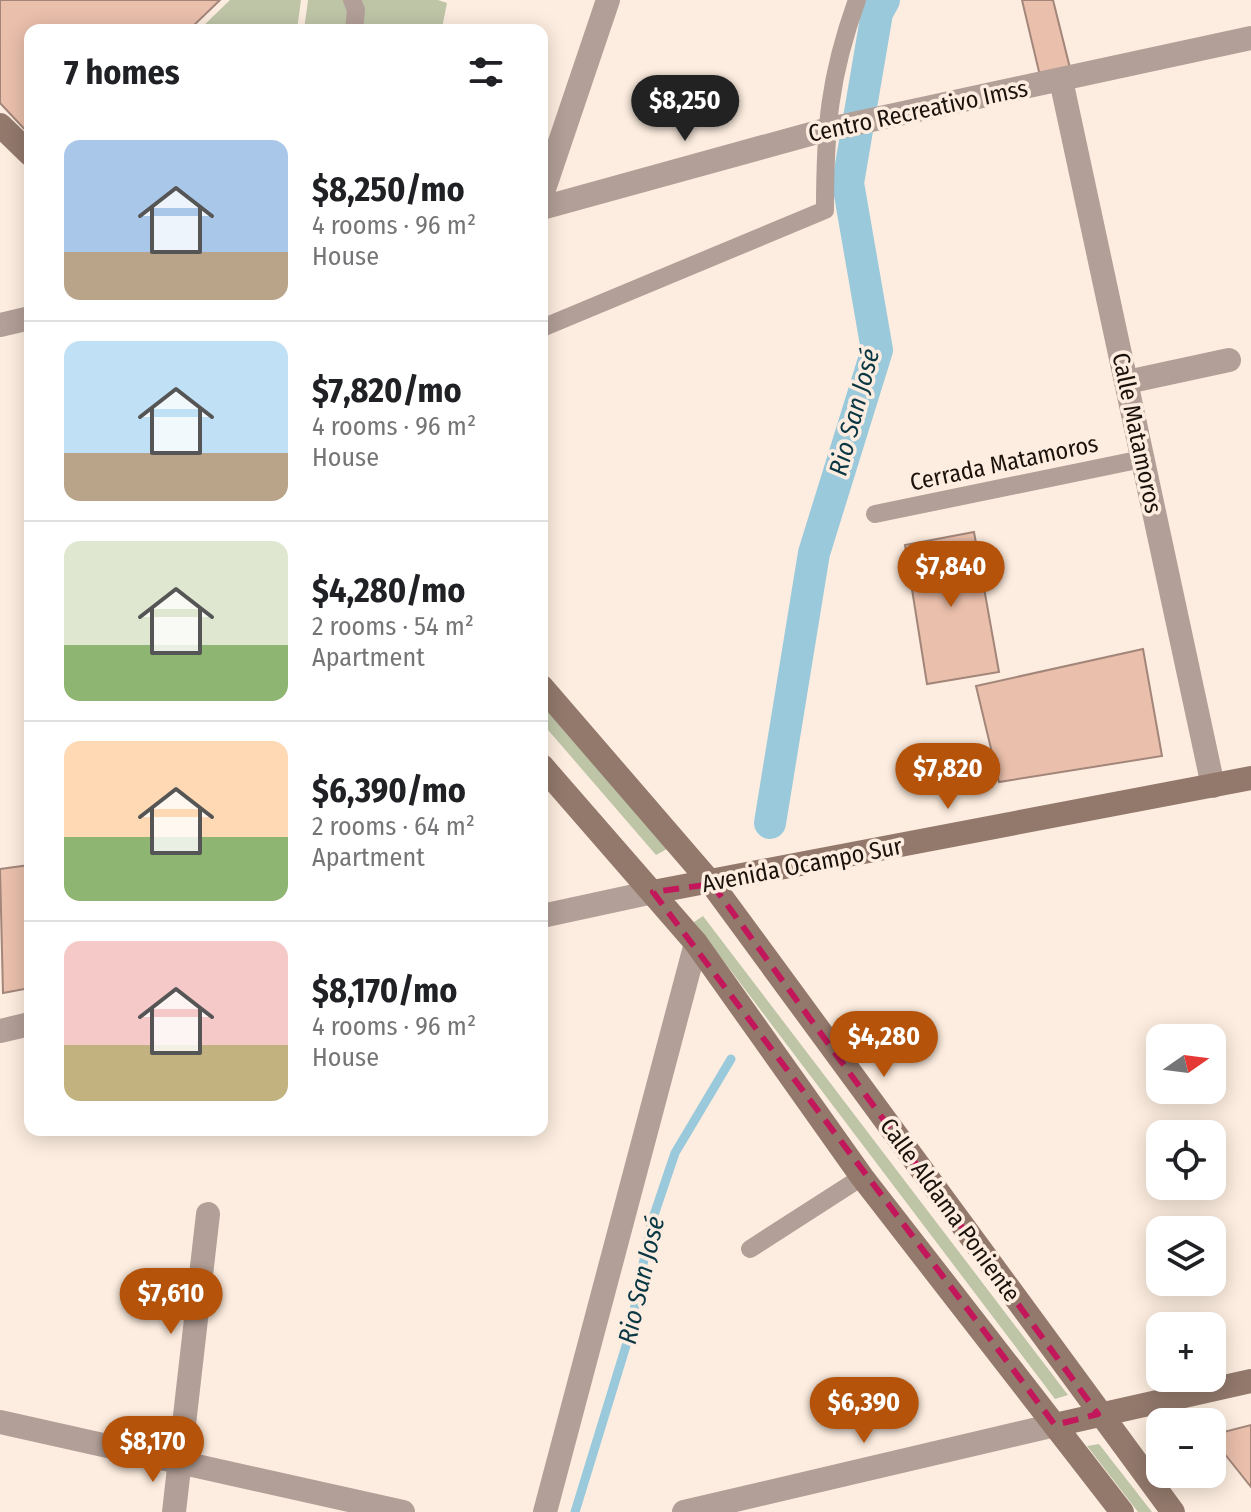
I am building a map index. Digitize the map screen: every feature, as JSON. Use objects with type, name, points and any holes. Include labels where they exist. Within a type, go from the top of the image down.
[{"type":"main road","points":[[0,125],[24,148]]},
{"type":"main road","name":"Calle Aldama Poniente","points":[[548,694],[712,884],[1098,1414],[1173,1512]]},
{"type":"main road","name":"Calle Aldama Poniente","points":[[548,773],[696,943],[862,1177],[1122,1512]]},
{"type":"main road","name":"Avenida Ocampo Sur","points":[[653,892],[712,884],[1251,778]]},
{"type":"main road","points":[[1055,1425],[1251,1381]]},
{"type":"street","points":[[548,177],[608,0]]},
{"type":"street","name":"Centro Recreativo Imss","points":[[548,206],[833,128],[1251,38]]},
{"type":"street","name":"Calle Matamoros","points":[[1061,80],[1213,786]]},
{"type":"street","points":[[0,325],[24,319]]},
{"type":"street","points":[[1127,382],[1229,360]]},
{"type":"street","name":"Avenida Ocampo Sur","points":[[548,915],[653,892]]},
{"type":"street","points":[[545,1512],[696,943]]},
{"type":"street","points":[[0,1031],[24,1025]]},
{"type":"street","points":[[174,1512],[208,1214]]},
{"type":"street","points":[[0,1422],[403,1512]]},
{"type":"street","points":[[684,1512],[1055,1425]]},
{"type":"lane","points":[[352,0],[356,10],[355,24]]},
{"type":"lane","points":[[548,325],[825,210],[833,128],[831,86],[857,0]]},
{"type":"lane","name":"Cerrada Matamoros","points":[[875,514],[1142,459]]},
{"type":"lane","points":[[750,1249],[862,1177]]},
{"type":"highlighted area","points":[[712,884],[1098,1414],[1055,1425],[653,892]]},
{"type":"green space","points":[[230,0],[301,0],[298,24],[205,24]]},
{"type":"green space","points":[[308,0],[438,0],[447,3],[443,24],[305,24]]},
{"type":"green space","points":[[548,711],[667,849],[656,855],[548,730]]},
{"type":"green space","points":[[703,916],[1068,1395],[1055,1399],[694,922]]},
{"type":"green space","points":[[1099,1444],[1152,1512],[1138,1512],[1087,1446]]},
{"type":"building","points":[[0,0],[220,0],[195,24],[24,24],[24,129],[0,103]]},
{"type":"building","points":[[1022,0],[1053,0],[1071,72],[1040,76]]},
{"type":"building","points":[[974,532],[999,672],[927,684],[905,545]]},
{"type":"building","points":[[1143,649],[1162,756],[999,782],[976,686]]},
{"type":"building","points":[[24,866],[24,989],[3,993],[0,869]]},
{"type":"building","points":[[1251,1425],[1251,1487],[1226,1456],[1226,1431]]},
{"type":"waterway","name":"Rio San José","points":[[770,823],[814,553],[877,350],[848,183],[877,13],[884,0]]},
{"type":"waterway","name":"Rio San José","points":[[575,1512],[629,1336],[651,1224],[675,1153],[731,1059]]}]
